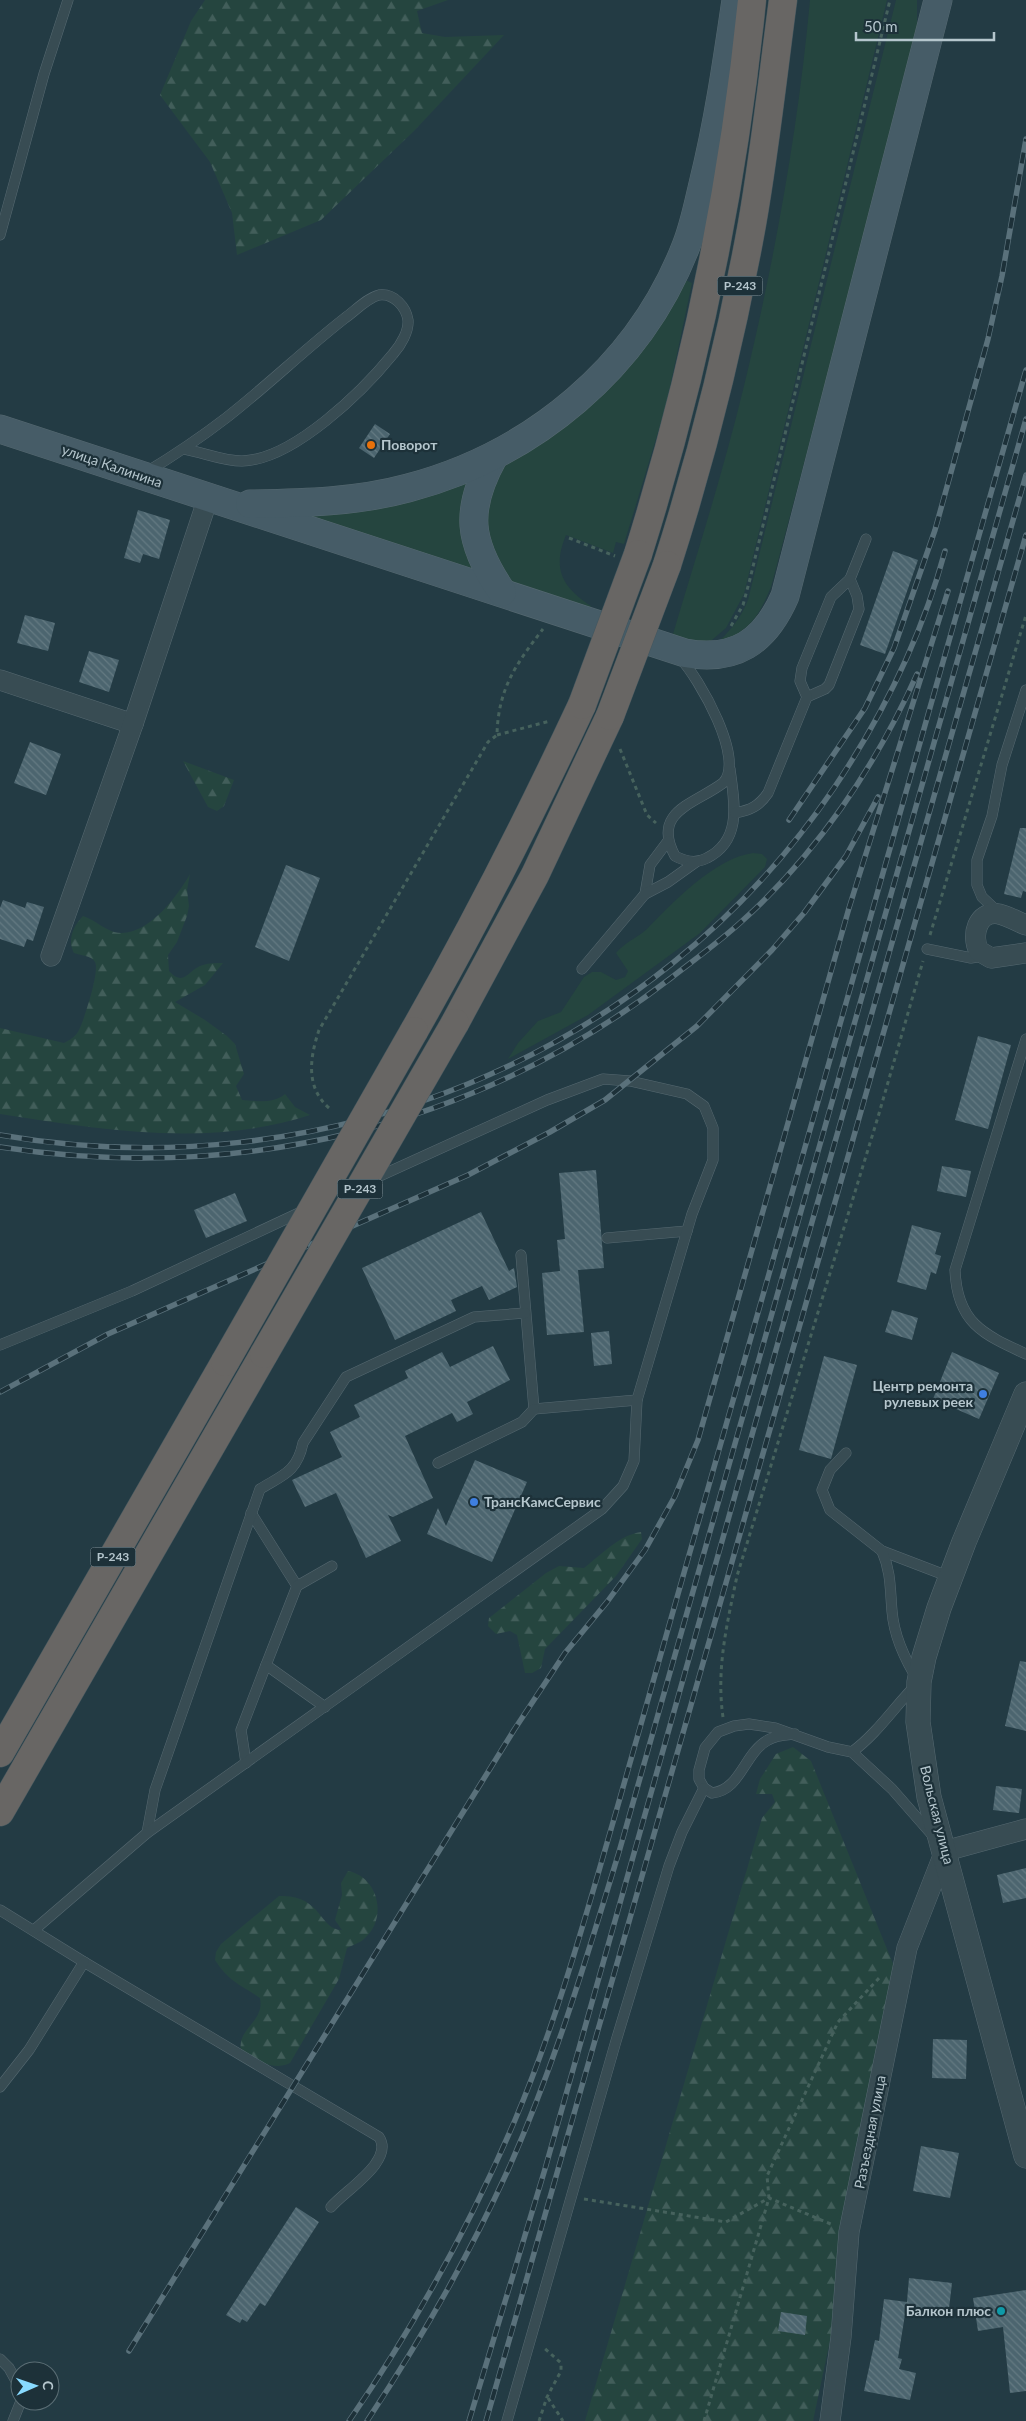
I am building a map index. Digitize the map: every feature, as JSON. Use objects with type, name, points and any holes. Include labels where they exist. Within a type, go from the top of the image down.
[{"type":"highway","name":"Р-243","points":[[0,1753],[414,1031],[496,884],[582,705],[628,556],[681,411],[713,269],[737,128],[752,0]]},
{"type":"highway","name":"Р-243","points":[[0,1812],[455,1023],[535,875],[610,716],[667,565],[710,418],[742,275],[759,178],[783,0]]},
{"type":"main road","points":[[216,501],[319,502],[380,494],[417,486],[494,456],[536,431],[584,395],[624,353],[660,300],[687,243],[716,132],[736,0]]},
{"type":"main road","name":"улица Калинина","points":[[0,429],[216,501],[698,656],[733,651],[747,645],[769,626],[777,613],[790,578],[930,31],[932,0]]},
{"type":"main road","points":[[494,456],[476,493],[473,521],[484,562],[502,592]]},
{"type":"street","points":[[51,956],[133,724],[216,501]]},
{"type":"street","points":[[0,680],[133,724]]},
{"type":"street","points":[[1026,925],[999,914],[985,918],[975,929],[976,945],[985,956],[1001,958],[1026,953]]},
{"type":"street","name":"Вольская улица","points":[[1026,1394],[950,1576],[926,1649],[919,1682],[918,1715],[920,1742],[929,1797],[1026,2156]]},
{"type":"street","points":[[945,1851],[1026,1829]]},
{"type":"street","name":"Разъездная улица","points":[[830,2421],[841,2337],[849,2232],[906,1948],[945,1851]]},
{"type":"lane","points":[[0,235],[44,74],[68,0]]},
{"type":"lane","points":[[140,476],[183,449],[225,419],[315,342],[369,300],[385,295],[398,301],[404,308],[408,327],[395,352],[347,403],[296,440],[267,456],[244,461],[183,449]]},
{"type":"lane","points":[[807,698],[800,681],[802,668],[831,597],[850,579],[866,540]]},
{"type":"lane","points":[[735,813],[754,809],[762,803],[768,793],[807,698],[829,685],[857,617],[859,602],[850,579]]},
{"type":"lane","points":[[582,969],[645,894],[668,882],[696,862],[714,854],[721,848],[732,832],[735,813],[730,769],[724,740],[712,708],[686,664],[671,648]]},
{"type":"lane","points":[[999,914],[982,897],[977,885],[977,860],[992,816],[1002,765],[1026,690]]},
{"type":"lane","points":[[696,862],[687,861],[675,856],[668,841],[669,826],[676,813],[722,783],[728,777],[730,769]]},
{"type":"lane","points":[[645,894],[650,865],[668,841]]},
{"type":"lane","points":[[927,949],[971,958],[985,956]]},
{"type":"lane","points":[[1026,1038],[956,1270],[956,1292],[963,1311],[980,1328],[1003,1344],[1026,1354]]},
{"type":"lane","points":[[0,1345],[132,1292],[548,1100],[603,1079],[614,1079],[687,1094],[704,1106],[713,1128],[713,1160],[687,1231],[637,1400],[634,1460],[623,1486],[602,1509],[147,1833],[34,1930]]},
{"type":"lane","points":[[607,1238],[687,1231]]},
{"type":"lane","points":[[521,1255],[534,1409]]},
{"type":"lane","points":[[147,1833],[155,1790],[260,1489],[294,1468],[303,1443],[346,1377],[474,1317],[525,1313]]},
{"type":"lane","points":[[438,1463],[522,1422],[534,1409],[637,1400]]},
{"type":"lane","points":[[846,1453],[830,1470],[822,1490],[830,1510],[882,1551],[950,1576]]},
{"type":"lane","points":[[251,1513],[297,1586]]},
{"type":"lane","points":[[852,1752],[868,1740],[904,1696],[919,1682],[901,1650],[892,1613],[889,1567],[882,1551]]},
{"type":"lane","points":[[246,1763],[241,1730],[297,1586],[332,1566]]},
{"type":"lane","points":[[266,1665],[325,1706]]},
{"type":"lane","points":[[795,1734],[767,1740],[751,1756],[730,1786],[720,1792],[712,1793],[704,1788],[700,1779],[700,1760],[705,1748],[724,1728],[749,1724],[775,1728],[795,1734],[828,1747],[852,1752],[892,1789],[945,1851]]},
{"type":"lane","points":[[507,2421],[669,1866],[682,1832],[704,1788]]},
{"type":"lane","points":[[0,1910],[84,1962],[379,2136],[383,2148],[378,2160],[366,2175],[330,2207]]},
{"type":"lane","points":[[0,2086],[29,2050],[84,1962]]},
{"type":"lane","points":[[0,2359],[10,2368]]},
{"type":"path","points":[[726,631],[739,614],[750,579],[890,0]]},
{"type":"path","points":[[569,538],[628,556]]},
{"type":"path","points":[[724,1728],[720,1678],[723,1644],[737,1576],[878,1118],[1026,615]]},
{"type":"path","points":[[497,735],[497,714],[506,685],[517,663],[545,626]]},
{"type":"path","points":[[329,1108],[316,1092],[312,1081],[311,1056],[319,1030],[488,742],[497,735],[552,720]]},
{"type":"path","points":[[620,748],[647,815]]},
{"type":"path","points":[[704,2421],[769,2198],[768,2176],[838,2022],[882,1975]]},
{"type":"path","points":[[572,2196],[726,2222],[769,2198]]},
{"type":"path","points":[[769,2198],[849,2232]]},
{"type":"path","points":[[531,2337],[560,2363],[561,2371],[547,2397],[539,2421]]},
{"type":"path","points":[[547,2397],[563,2421]]},
{"type":"green space","points":[[205,0],[448,0],[417,11],[422,33],[445,37],[504,35],[414,131],[321,220],[237,255],[232,213],[210,162],[160,95],[191,21]]},
{"type":"green space","points":[[810,0],[887,0],[744,594],[726,628],[705,646],[670,644],[726,454],[765,294],[792,147]]},
{"type":"green space","points":[[896,0],[917,0],[917,40],[771,587],[761,609],[749,624],[735,636],[713,647],[734,625],[748,600]]},
{"type":"green space","points":[[682,278],[692,283],[666,406],[624,544],[616,542],[613,553],[566,535],[562,547],[560,567],[562,576],[573,592],[591,606],[589,612],[503,580],[480,527],[502,464]]},
{"type":"green space","points":[[468,479],[462,502],[461,525],[468,559],[473,570],[282,514]]},
{"type":"green space","points":[[183,761],[234,780],[224,806],[217,811],[208,807]]},
{"type":"green space","points":[[753,853],[762,854],[767,859],[765,867],[700,933],[588,1015],[508,1059],[518,1043],[538,1021],[561,1012],[584,977],[592,972],[601,972],[616,980],[625,977],[628,971],[616,953],[647,929],[682,894],[724,863]]},
{"type":"green space","points":[[190,874],[187,890],[189,906],[187,916],[177,942],[168,955],[169,971],[174,976],[183,978],[203,965],[223,963],[205,985],[175,1002],[205,1020],[235,1044],[244,1074],[236,1086],[242,1100],[270,1101],[285,1094],[295,1107],[310,1115],[272,1125],[233,1131],[156,1133],[78,1126],[0,1114],[0,1028],[64,1043],[71,1039],[79,1030],[91,996],[96,967],[93,960],[74,953],[72,948],[72,934],[79,920],[83,916],[114,932],[126,933],[137,930],[159,915],[177,894]]},
{"type":"green space","points":[[641,1532],[642,1539],[616,1576],[545,1649],[541,1668],[532,1673],[525,1673],[517,1635],[510,1631],[496,1634],[488,1626],[489,1618],[546,1573],[559,1566],[584,1568],[618,1541]]},
{"type":"green space","points":[[793,1747],[811,1761],[904,1991],[813,2421],[585,2421],[762,1818],[775,1802],[772,1794],[756,1794],[760,1779],[776,1754]]},
{"type":"green space","points":[[348,1871],[359,1875],[367,1881],[373,1890],[378,1910],[376,1921],[364,1939],[347,1948],[339,1979],[290,2063],[277,2066],[264,2063],[241,2050],[243,2036],[259,2013],[260,1998],[236,1982],[220,1968],[215,1960],[216,1952],[221,1944],[279,1896],[304,1900],[328,1924],[342,1930],[335,1920],[342,1895],[341,1883]]},
{"type":"building","points":[[375,424],[390,434],[374,458],[359,448]]},
{"type":"building","points":[[138,510],[170,520],[159,559],[143,554],[140,563],[124,558]]},
{"type":"building","points":[[893,551],[918,560],[885,654],[860,645]]},
{"type":"building","points":[[25,615],[55,623],[48,651],[17,643]]},
{"type":"building","points":[[89,651],[119,660],[109,692],[79,682]]},
{"type":"building","points":[[30,742],[61,754],[46,795],[14,783]]},
{"type":"building","points":[[1020,828],[1026,828],[1026,892],[1023,891],[1021,898],[1004,894]]},
{"type":"building","points":[[286,865],[320,878],[289,961],[255,947]]},
{"type":"building","points":[[3,900],[25,908],[27,902],[44,907],[33,941],[27,939],[24,947],[0,939],[0,908]]},
{"type":"building","points":[[978,1036],[1011,1045],[988,1129],[955,1120]]},
{"type":"building","points":[[942,1166],[971,1171],[966,1197],[937,1191]]},
{"type":"building","points":[[596,1170],[604,1268],[578,1270],[584,1332],[547,1335],[542,1273],[560,1271],[557,1240],[565,1239],[559,1173]]},
{"type":"building","points":[[235,1193],[247,1221],[206,1238],[194,1210]]},
{"type":"building","points":[[481,1212],[509,1271],[514,1268],[517,1287],[489,1300],[482,1286],[451,1300],[456,1311],[395,1340],[362,1268]]},
{"type":"building","points":[[912,1225],[941,1233],[935,1254],[941,1256],[936,1274],[931,1272],[926,1290],[897,1282]]},
{"type":"building","points":[[892,1310],[918,1318],[912,1340],[885,1332]]},
{"type":"building","points":[[609,1331],[612,1364],[594,1366],[591,1333]]},
{"type":"building","points":[[493,1346],[510,1380],[467,1402],[473,1414],[457,1422],[452,1413],[405,1436],[433,1498],[393,1517],[388,1515],[401,1541],[366,1558],[336,1493],[305,1507],[292,1480],[342,1457],[330,1432],[360,1417],[354,1405],[408,1378],[405,1371],[442,1352],[450,1367]]},
{"type":"building","points":[[952,1352],[999,1373],[979,1419],[933,1399]]},
{"type":"building","points":[[824,1356],[857,1365],[831,1459],[799,1450]]},
{"type":"building","points":[[475,1460],[527,1482],[492,1562],[427,1534],[438,1508],[446,1526]]},
{"type":"building","points":[[1020,1661],[1026,1662],[1026,1731],[1005,1726]]},
{"type":"building","points":[[996,1786],[1022,1789],[1019,1813],[993,1810]]},
{"type":"building","points":[[1026,1868],[1026,1898],[1003,1903],[997,1875]]},
{"type":"building","points":[[933,2039],[967,2040],[966,2079],[932,2078]]},
{"type":"building","points":[[921,2146],[959,2153],[950,2198],[913,2191]]},
{"type":"building","points":[[296,2207],[319,2222],[265,2306],[260,2303],[247,2322],[242,2319],[240,2323],[226,2315]]},
{"type":"building","points":[[909,2278],[952,2283],[948,2317],[906,2313]]},
{"type":"building","points":[[1026,2290],[1026,2391],[1010,2393],[1003,2327],[978,2331],[973,2298]]},
{"type":"building","points":[[884,2299],[907,2302],[898,2358],[902,2359],[899,2369],[916,2373],[910,2400],[864,2391],[875,2340],[879,2341]]},
{"type":"building","points":[[781,2312],[807,2316],[805,2335],[778,2331]]},
{"type":"railway","points":[[789,820],[865,708],[894,648],[935,530],[988,339],[1002,276],[1026,139]]},
{"type":"railway","points":[[349,2421],[396,2349],[460,2237],[515,2120],[558,2006],[616,1812],[1026,370]]},
{"type":"railway","points":[[367,2421],[406,2360],[477,2235],[525,2131],[555,2053],[619,1852],[1026,419]]},
{"type":"railway","points":[[469,2421],[545,2169],[812,1222],[1026,475]]},
{"type":"railway","points":[[486,2421],[1026,535]]},
{"type":"railway","points":[[0,1135],[120,1147],[240,1142],[356,1121],[468,1084],[574,1031],[671,964],[759,883],[834,788],[869,732],[899,674],[925,614],[945,551]]},
{"type":"railway","points":[[129,2351],[514,1730],[565,1653],[607,1602],[645,1550],[675,1496],[698,1440],[849,908],[948,591]]},
{"type":"railway","points":[[0,1147],[90,1156],[180,1157],[268,1149],[354,1132],[437,1107],[518,1072],[596,1030],[671,978],[733,929],[768,896],[819,838],[842,807],[883,742],[917,674]]},
{"type":"railway","points":[[0,1392],[108,1334],[468,1175],[550,1132],[605,1100],[697,1026],[772,950],[804,913],[846,856],[878,797]]},
{"type":"place","name":"Поворот","points":[[371,445]]},
{"type":"place","name":"Центр ремонта рулевых реек","points":[[983,1394]]},
{"type":"place","name":"ТрансКамсСервис","points":[[474,1502]]},
{"type":"place","name":"Балкон плюс","points":[[1001,2311]]}]
